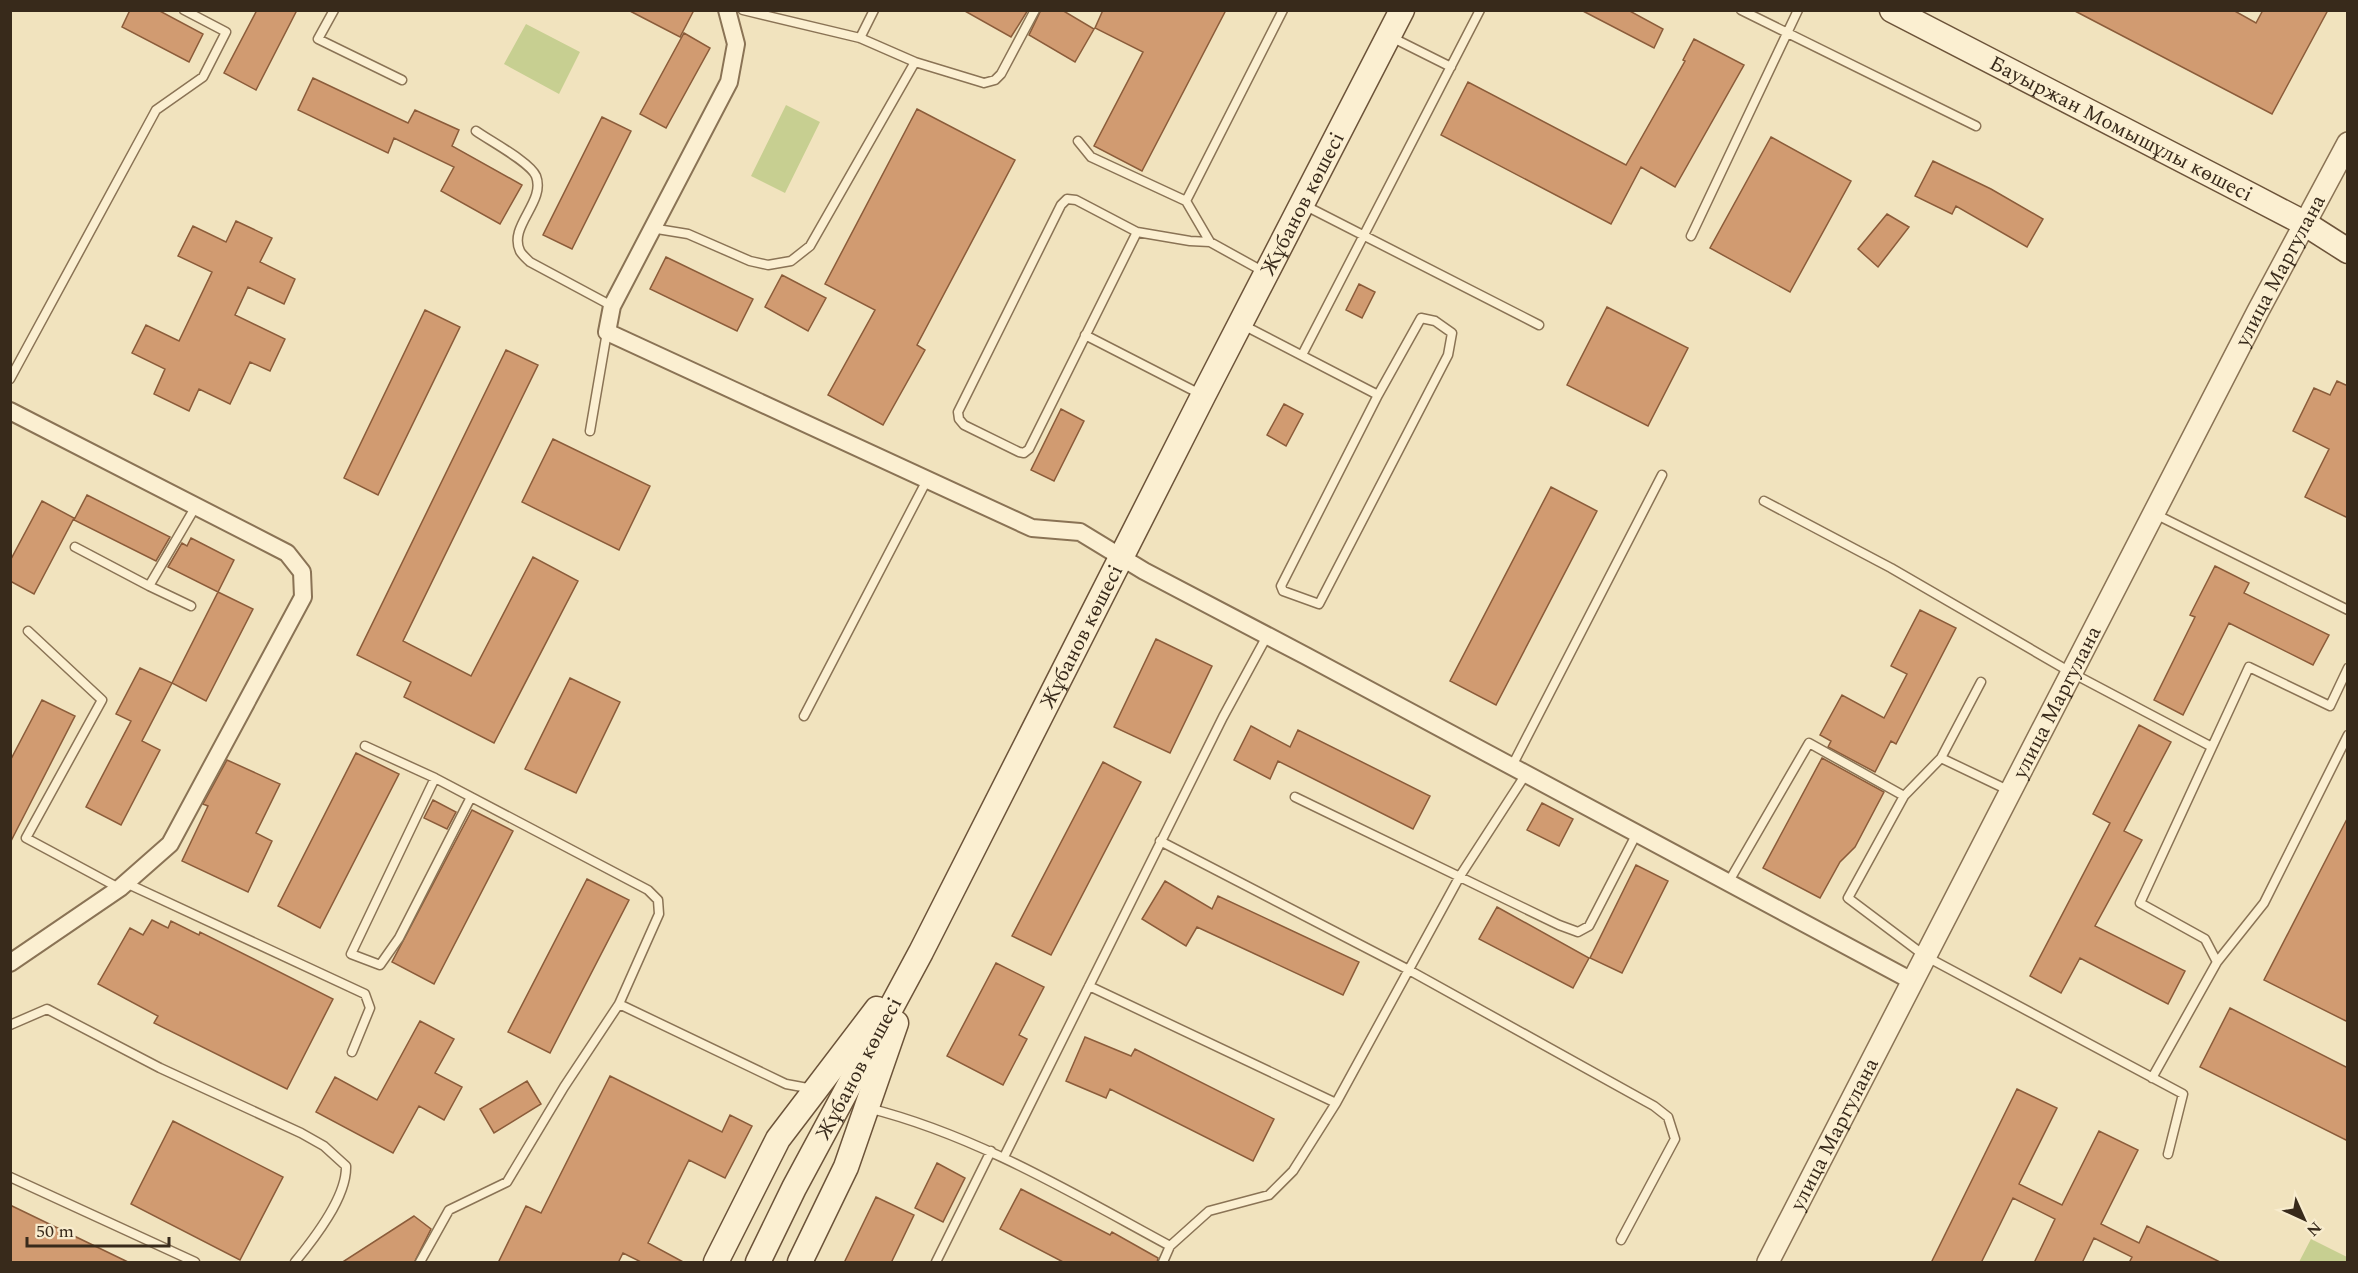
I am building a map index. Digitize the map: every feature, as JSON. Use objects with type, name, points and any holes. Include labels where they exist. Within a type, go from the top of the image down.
[{"type":"main road","name":"Жұбанов көшесі","points":[[758,1263],[794,1188],[921,952],[1402,10]]},
{"type":"main road","name":"Бауыржан Момышұлы көшесі","points":[[1892,10],[2304,223],[2348,251]]},
{"type":"main road","points":[[716,1263],[778,1139],[921,952]]},
{"type":"main road","points":[[800,1263],[846,1167],[921,952]]},
{"type":"street","points":[[727,10],[736,44],[729,82],[612,306],[607,332],[1032,528],[1080,532],[1144,571],[1912,981]]},
{"type":"street","name":"улица Маргулана","points":[[1768,1263],[2304,223],[2348,143]]},
{"type":"street","points":[[10,411],[287,553],[302,572],[303,597],[170,844],[123,886],[10,963]]},
{"type":"lane","points":[[10,379],[156,110],[203,77],[226,32],[184,10]]},
{"type":"lane","points":[[334,10],[318,39],[402,80]]},
{"type":"lane","points":[[743,10],[860,38],[915,62],[984,83],[995,80],[1001,74],[1035,10]]},
{"type":"lane","points":[[860,38],[874,10]]},
{"type":"lane","points":[[1186,201],[1283,10]]},
{"type":"lane","points":[[1302,356],[1362,235],[1480,10]]},
{"type":"lane","points":[[1741,10],[1976,126]]},
{"type":"lane","points":[[1691,236],[1798,10]]},
{"type":"lane","points":[[1389,36],[1451,67]]},
{"type":"lane","points":[[651,228],[688,234],[750,261],[768,265],[791,261],[810,246],[915,62]]},
{"type":"lane","points":[[476,131],[525,165],[536,176],[537,190],[518,238],[520,252],[530,262],[612,306]]},
{"type":"lane","points":[[1078,141],[1091,157],[1186,201],[1210,242]]},
{"type":"lane","points":[[1137,232],[1029,449],[1024,453],[964,425],[959,419],[958,412],[1061,205],[1067,199],[1076,200],[1137,232],[1210,242],[1266,273]]},
{"type":"lane","points":[[1302,204],[1539,325]]},
{"type":"lane","points":[[1420,318],[1435,321],[1452,333],[1448,355],[1319,604],[1283,591],[1281,586],[1378,394],[1420,318]]},
{"type":"lane","points":[[1241,324],[1378,394]]},
{"type":"lane","points":[[590,430],[607,332]]},
{"type":"lane","points":[[1085,334],[1203,396]]},
{"type":"lane","points":[[1163,1263],[1170,1246],[1209,1211],[1269,1195],[1293,1171],[1336,1103],[1407,969],[1519,770],[1662,475]]},
{"type":"lane","points":[[804,716],[927,480]]},
{"type":"lane","points":[[1764,501],[1891,568],[2072,673],[2211,747]]},
{"type":"lane","points":[[149,586],[196,505]]},
{"type":"lane","points":[[2154,513],[2348,610]]},
{"type":"lane","points":[[75,547],[191,606]]},
{"type":"lane","points":[[28,631],[102,700],[26,838],[123,886],[365,994],[370,1008],[352,1052]]},
{"type":"lane","points":[[1004,1157],[1223,717],[1268,636]]},
{"type":"lane","points":[[2217,962],[2205,939],[2140,903],[2249,667],[2330,705],[2348,668]]},
{"type":"lane","points":[[1981,682],[1941,758],[1904,796],[1848,898],[1925,956],[2183,1094],[2168,1154]]},
{"type":"lane","points":[[2152,1078],[2217,962],[2264,903],[2348,735]]},
{"type":"lane","points":[[1728,883],[1809,743],[1904,796]]},
{"type":"lane","points":[[365,746],[435,778],[648,890],[658,900],[659,914],[619,1004],[564,1087],[507,1182],[449,1210],[420,1263]]},
{"type":"lane","points":[[1941,758],[2011,791]]},
{"type":"lane","points":[[435,778],[351,954],[380,965],[399,938],[471,797]]},
{"type":"lane","points":[[1295,797],[1559,925],[1578,932],[1588,926],[1637,833]]},
{"type":"lane","points":[[1160,842],[1407,969],[1654,1106],[1668,1116],[1675,1139],[1621,1240]]},
{"type":"lane","points":[[1089,986],[1336,1103]]},
{"type":"lane","points":[[619,1004],[778,1081],[816,1090]]},
{"type":"lane","points":[[10,1025],[47,1009],[160,1068],[301,1133],[324,1146],[346,1166],[347,1178],[321,1230],[295,1263]]},
{"type":"lane","points":[[866,1108],[903,1117],[991,1151],[1170,1246]]},
{"type":"lane","points":[[936,1263],[991,1151]]},
{"type":"lane","points":[[10,1176],[195,1263]]},
{"type":"green space","points":[[526,24],[580,52],[559,94],[504,64]]},
{"type":"green space","points":[[786,105],[820,122],[785,193],[751,176]]},
{"type":"green space","points":[[2311,1239],[2347,1257],[2347,1262],[2299,1262]]},
{"type":"building","points":[[130,10],[158,10],[203,34],[189,62],[122,27]]},
{"type":"building","points":[[257,10],[297,10],[256,90],[224,73]]},
{"type":"building","points":[[628,10],[694,10],[680,37]]},
{"type":"building","points":[[963,10],[1028,10],[1011,37]]},
{"type":"building","points":[[1041,10],[1062,10],[1094,29],[1075,62],[1029,35]]},
{"type":"building","points":[[1103,10],[1226,10],[1142,171],[1094,146],[1143,52],[1095,28]]},
{"type":"building","points":[[1581,10],[1628,10],[1663,29],[1654,48]]},
{"type":"building","points":[[2073,10],[2233,10],[2256,23],[2263,10],[2328,10],[2272,114]]},
{"type":"building","points":[[684,33],[710,48],[666,128],[640,114]]},
{"type":"building","points":[[1694,39],[1744,65],[1675,187],[1641,167],[1611,224],[1441,135],[1468,82],[1626,165],[1685,61],[1683,60]]},
{"type":"building","points":[[313,78],[408,123],[415,110],[459,130],[452,146],[522,185],[500,224],[441,191],[454,167],[394,138],[388,153],[298,110]]},
{"type":"building","points":[[917,109],[1015,160],[917,345],[925,350],[883,425],[828,395],[875,310],[825,284]]},
{"type":"building","points":[[602,117],[631,131],[572,249],[543,235]]},
{"type":"building","points":[[1771,137],[1851,181],[1790,292],[1710,248]]},
{"type":"building","points":[[1933,161],[1991,189],[2043,219],[2027,247],[1956,206],[1952,214],[1915,196]]},
{"type":"building","points":[[1887,214],[1909,227],[1878,267],[1858,249]]},
{"type":"building","points":[[236,221],[272,238],[260,262],[295,279],[284,304],[248,287],[235,315],[285,339],[270,371],[250,362],[230,404],[199,389],[189,411],[154,394],[165,369],[132,353],[146,325],[179,341],[212,272],[178,256],[193,226],[226,242]]},
{"type":"building","points":[[666,257],[753,299],[737,331],[650,289]]},
{"type":"building","points":[[782,275],[826,298],[808,331],[765,307]]},
{"type":"building","points":[[1359,284],[1375,292],[1362,318],[1346,310]]},
{"type":"building","points":[[1607,307],[1688,348],[1648,426],[1567,385]]},
{"type":"building","points":[[425,310],[460,327],[378,495],[344,478]]},
{"type":"building","points":[[506,350],[538,365],[403,641],[471,676],[533,557],[578,581],[494,743],[404,697],[411,682],[357,655]]},
{"type":"building","points":[[2337,381],[2348,386],[2348,518],[2305,497],[2329,449],[2293,431],[2314,388],[2330,395]]},
{"type":"building","points":[[1284,404],[1303,414],[1286,446],[1267,435]]},
{"type":"building","points":[[1061,409],[1084,421],[1054,481],[1031,470]]},
{"type":"building","points":[[553,439],[650,486],[619,550],[522,502]]},
{"type":"building","points":[[1551,487],[1597,511],[1496,705],[1450,681]]},
{"type":"building","points":[[87,495],[170,537],[156,561],[74,520]]},
{"type":"building","points":[[42,501],[74,518],[34,594],[10,581],[10,561]]},
{"type":"building","points":[[191,538],[234,560],[218,592],[168,567],[182,543],[187,546]]},
{"type":"building","points":[[2215,566],[2249,583],[2244,593],[2329,635],[2313,665],[2229,623],[2183,715],[2154,700],[2195,617],[2190,615]]},
{"type":"building","points":[[218,592],[253,609],[206,701],[172,683]]},
{"type":"building","points":[[1920,610],[1956,628],[1896,744],[1891,741],[1875,772],[1828,747],[1831,741],[1820,735],[1842,695],[1884,718],[1907,674],[1891,666]]},
{"type":"building","points":[[1156,639],[1212,666],[1170,753],[1114,727]]},
{"type":"building","points":[[140,668],[172,683],[142,741],[160,750],[121,825],[86,807],[131,721],[116,714]]},
{"type":"building","points":[[570,678],[620,702],[576,793],[525,769]]},
{"type":"building","points":[[42,700],[75,716],[10,843],[10,761]]},
{"type":"building","points":[[2139,725],[2171,742],[2124,831],[2142,840],[2095,926],[2185,971],[2168,1004],[2080,958],[2061,993],[2030,976],[2110,823],[2093,814]]},
{"type":"building","points":[[1251,726],[1290,747],[1298,730],[1430,796],[1413,829],[1278,761],[1270,779],[1234,760]]},
{"type":"building","points":[[356,753],[399,774],[320,928],[278,906]]},
{"type":"building","points":[[1822,758],[1884,792],[1855,847],[1840,862],[1820,898],[1763,868]]},
{"type":"building","points":[[227,760],[280,784],[256,833],[272,841],[248,892],[182,861],[208,806],[203,804]]},
{"type":"building","points":[[1103,762],[1141,782],[1051,955],[1012,936]]},
{"type":"building","points":[[433,800],[456,812],[447,829],[424,818]]},
{"type":"building","points":[[1542,803],[1573,819],[1559,846],[1527,830]]},
{"type":"building","points":[[472,810],[513,831],[434,984],[392,962]]},
{"type":"building","points":[[2348,817],[2348,1022],[2264,980]]},
{"type":"building","points":[[1636,865],[1668,881],[1622,973],[1590,958]]},
{"type":"building","points":[[587,879],[629,900],[550,1053],[508,1032]]},
{"type":"building","points":[[1165,881],[1212,909],[1218,896],[1359,962],[1343,995],[1197,927],[1186,946],[1142,919]]},
{"type":"building","points":[[1497,907],[1589,958],[1573,988],[1479,939]]},
{"type":"building","points":[[152,920],[168,928],[171,921],[199,935],[200,932],[333,999],[287,1089],[154,1023],[158,1016],[98,984],[130,928],[143,935]]},
{"type":"building","points":[[996,963],[1044,987],[1019,1035],[1027,1039],[1003,1085],[947,1056]]},
{"type":"building","points":[[2230,1008],[2348,1068],[2348,1141],[2200,1067]]},
{"type":"building","points":[[420,1021],[454,1039],[435,1073],[462,1087],[444,1120],[419,1106],[393,1153],[316,1112],[335,1077],[377,1100]]},
{"type":"building","points":[[1085,1037],[1131,1056],[1135,1049],[1274,1119],[1253,1161],[1110,1089],[1106,1098],[1066,1081]]},
{"type":"building","points":[[610,1076],[722,1132],[730,1115],[752,1126],[725,1178],[689,1160],[648,1243],[685,1263],[643,1263],[623,1253],[618,1263],[498,1263],[526,1206],[541,1213]]},
{"type":"building","points":[[527,1081],[541,1104],[494,1133],[480,1109]]},
{"type":"building","points":[[2017,1089],[2057,1108],[2019,1184],[2062,1205],[2099,1131],[2138,1150],[2101,1224],[2139,1243],[2147,1226],[2222,1263],[2129,1263],[2132,1257],[2094,1238],[2082,1263],[2034,1263],[2055,1219],[2013,1198],[1981,1263],[1931,1263]]},
{"type":"building","points":[[173,1121],[283,1177],[240,1260],[131,1204]]},
{"type":"building","points":[[937,1163],[965,1178],[943,1222],[915,1208]]},
{"type":"building","points":[[1021,1189],[1110,1235],[1112,1232],[1158,1258],[1157,1263],[1065,1263],[1000,1229]]},
{"type":"building","points":[[876,1197],[914,1215],[891,1263],[844,1263]]},
{"type":"building","points":[[10,1205],[130,1263],[10,1263]]},
{"type":"building","points":[[414,1216],[431,1229],[414,1263],[341,1263]]}]
